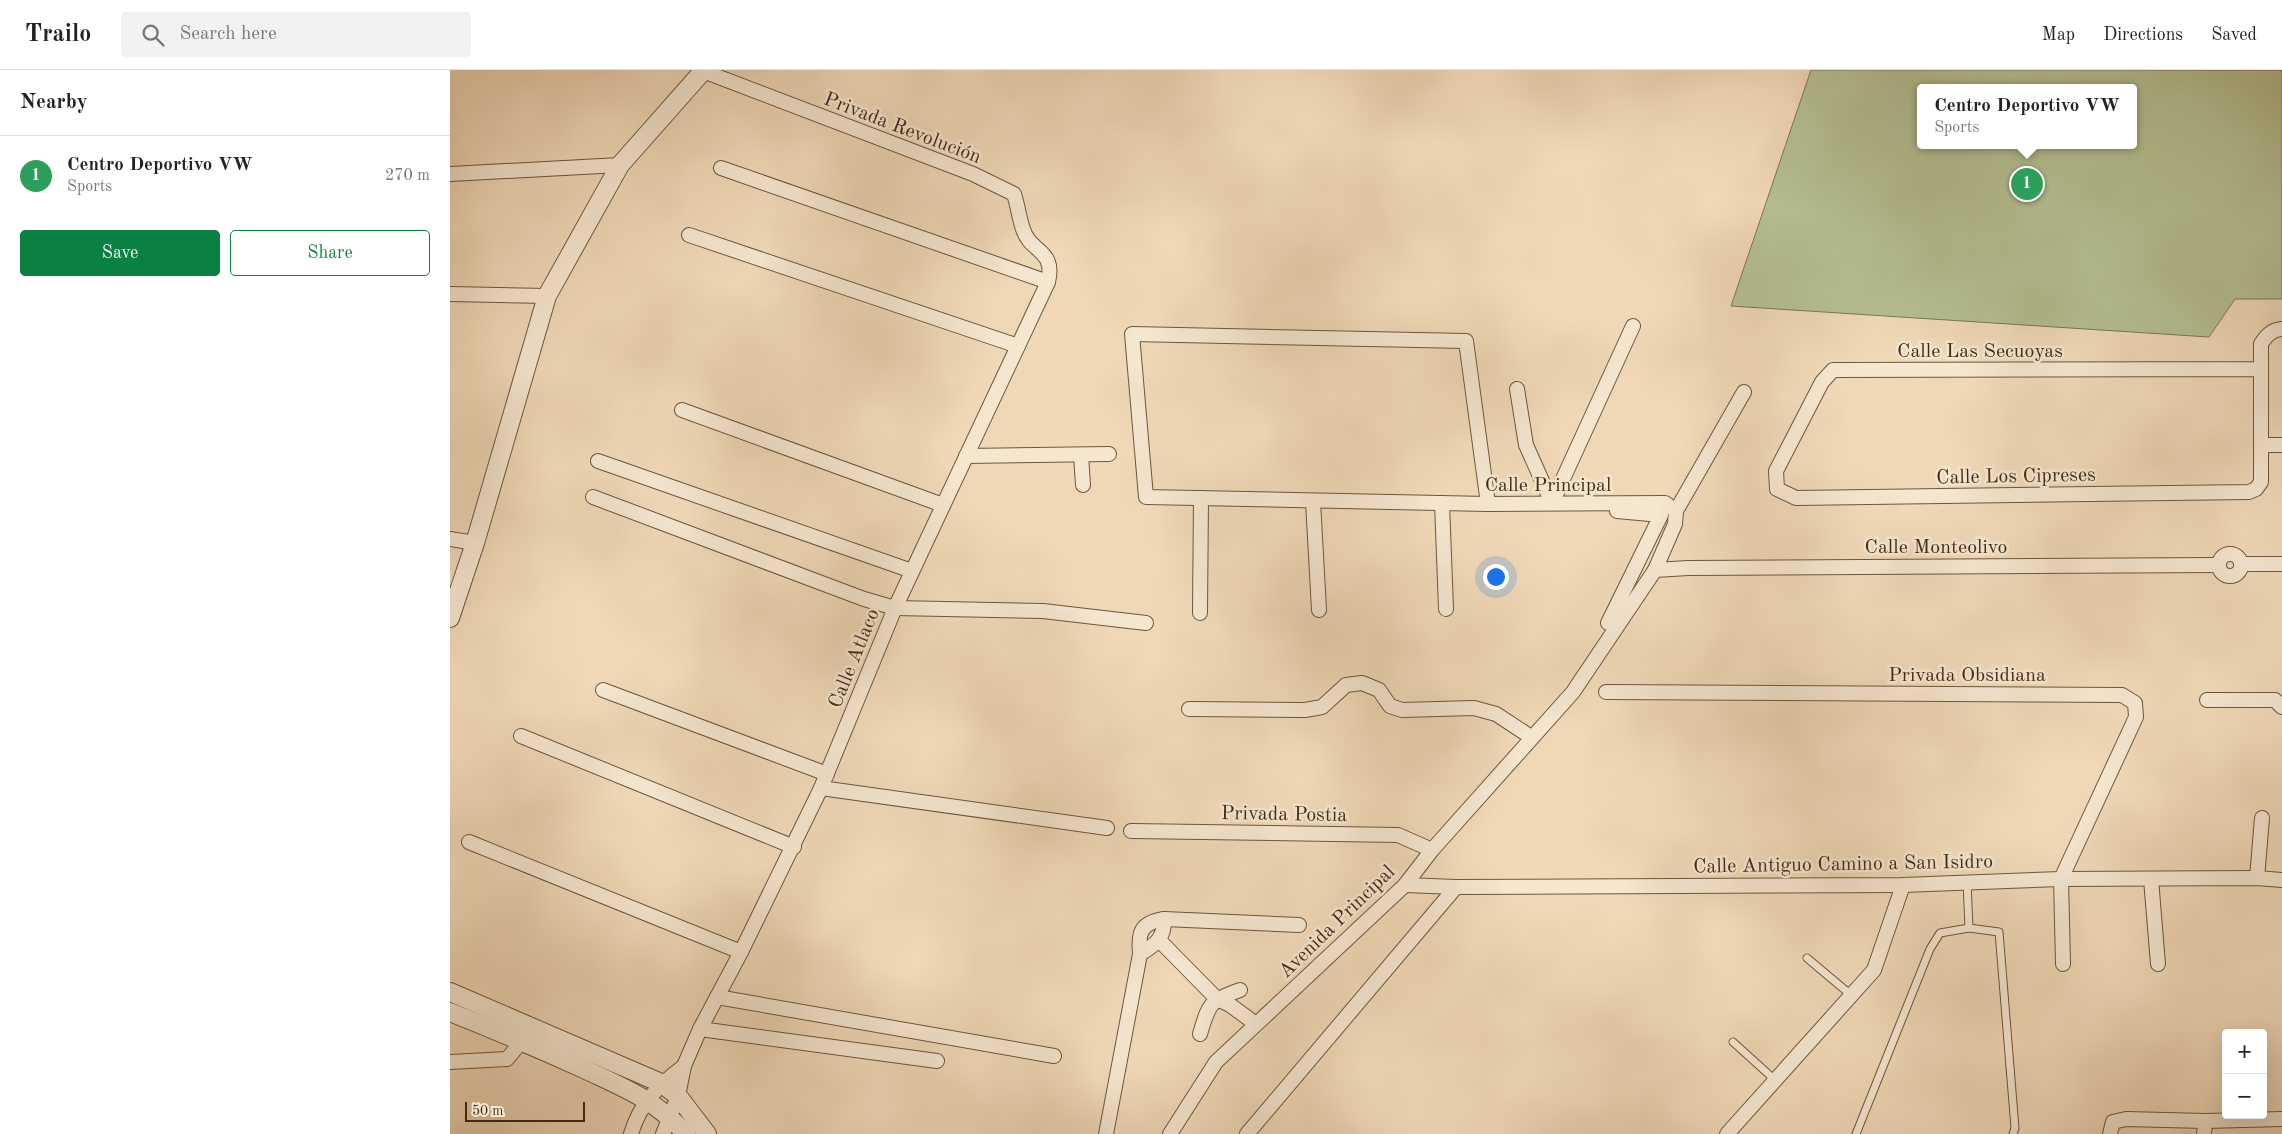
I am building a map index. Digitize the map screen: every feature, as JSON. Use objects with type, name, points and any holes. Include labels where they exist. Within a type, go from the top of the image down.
[{"type":"street","points":[[450,618],[475,542],[547,296],[620,165],[704,70]]},
{"type":"street","name":"Privada Revolución","points":[[704,70],[973,174],[1014,194],[1020,212],[1023,231],[1050,262]]},
{"type":"street","points":[[450,174],[620,165]]},
{"type":"street","points":[[721,168],[1048,282]]},
{"type":"street","points":[[689,236],[1018,346]]},
{"type":"street","name":"Calle Atlaco","points":[[664,1134],[669,1116],[678,1096],[684,1066],[700,1029],[794,847],[821,788],[895,608],[1048,282],[1051,269],[1050,262]]},
{"type":"street","points":[[450,294],[547,296]]},
{"type":"street","points":[[1552,503],[1633,326]]},
{"type":"street","points":[[2282,330],[2276,330],[2266,335],[2261,344],[2261,445],[2282,445]]},
{"type":"street","name":"Calle Principal","points":[[1488,504],[1466,341],[1132,334],[1146,497],[1442,506],[1552,503],[1664,503],[1676,511]]},
{"type":"street","name":"Calle Las Secuoyas","points":[[1777,489],[1776,471],[1822,382],[1833,370],[2261,369]]},
{"type":"street","points":[[1517,389],[1526,445],[1552,503]]},
{"type":"street","points":[[1189,708],[1306,710],[1322,706],[1346,685],[1362,682],[1379,690],[1390,706],[1402,710],[1474,708],[1496,714],[1531,737],[1573,692],[1654,570],[1675,524],[1676,511],[1744,392]]},
{"type":"street","points":[[682,410],[943,505]]},
{"type":"street","name":"Calle Los Cipreses","points":[[1777,489],[1796,498],[2249,492],[2256,489],[2261,482],[2261,445]]},
{"type":"street","points":[[966,456],[1109,454]]},
{"type":"street","points":[[1081,455],[1083,484]]},
{"type":"street","points":[[598,461],[912,571]]},
{"type":"street","points":[[1552,503],[1562,482]]},
{"type":"street","points":[[593,497],[864,599],[895,608],[1043,611],[1146,623]]},
{"type":"street","points":[[1200,613],[1201,498]]},
{"type":"street","points":[[1312,501],[1319,610]]},
{"type":"street","points":[[1446,610],[1442,506],[1599,509],[1661,515],[1608,623]]},
{"type":"street","points":[[450,539],[475,542]]},
{"type":"street","name":"Calle Monteolivo","points":[[1654,570],[1698,568],[2218,565],[2222,573],[2230,576],[2239,572],[2242,564],[2282,564]]},
{"type":"street","points":[[603,690],[827,774]]},
{"type":"street","name":"Privada Obsidiana","points":[[1606,692],[2122,695],[2135,704],[2136,717],[2061,878]]},
{"type":"street","points":[[2207,700],[2275,700],[2282,707]]},
{"type":"street","points":[[521,736],[794,847]]},
{"type":"street","name":"Avenida Principal","points":[[1170,1134],[1216,1062],[1406,885],[1432,850],[1531,737]]},
{"type":"street","points":[[821,788],[1107,828]]},
{"type":"street","points":[[2257,878],[2262,818]]},
{"type":"street","name":"Privada Postia","points":[[1131,831],[1398,835],[1432,850]]},
{"type":"street","points":[[469,842],[741,952]]},
{"type":"street","points":[[2061,878],[2063,964]]},
{"type":"street","name":"Calle Antiguo Camino a San Isidro","points":[[1406,885],[1456,887],[1904,885],[2061,878],[2257,878],[2282,880]]},
{"type":"street","points":[[2151,879],[2158,964]]},
{"type":"street","points":[[1728,1134],[1874,970],[1904,885]]},
{"type":"street","points":[[1247,1134],[1456,887]]},
{"type":"street","points":[[1140,954],[1159,940],[1164,930],[1164,919]]},
{"type":"street","points":[[1106,1134],[1140,954],[1138,936],[1145,926],[1164,919],[1299,925]]},
{"type":"street","points":[[1159,940],[1217,999],[1230,1005],[1256,1024]]},
{"type":"street","points":[[1200,1034],[1206,1013],[1217,999],[1240,990]]},
{"type":"street","points":[[450,992],[661,1083],[678,1096],[707,1134]]},
{"type":"street","points":[[717,997],[1054,1056]]},
{"type":"street","points":[[450,1012],[522,1040],[646,1099],[669,1116],[686,1134]]},
{"type":"street","points":[[700,1029],[937,1061]]},
{"type":"street","points":[[450,1062],[507,1059],[522,1040]]},
{"type":"street","points":[[631,1134],[646,1099],[661,1083],[684,1066]]},
{"type":"street","points":[[2111,1128],[2126,1119],[2204,1127],[2282,1119]]},
{"type":"lane","points":[[1967,882],[1969,928]]},
{"type":"lane","points":[[1856,1134],[1930,949],[1940,933],[1969,928],[1998,932],[2015,1128],[2013,1134]]},
{"type":"lane","points":[[1807,958],[1851,995]]},
{"type":"lane","points":[[1733,1042],[1776,1080]]},
{"type":"green space","points":[[1811,70],[2282,70],[2282,299],[2235,299],[2209,337],[1731,306]]},
{"type":"place","name":"Centro Deportivo VW","points":[[2027,184]]}]
